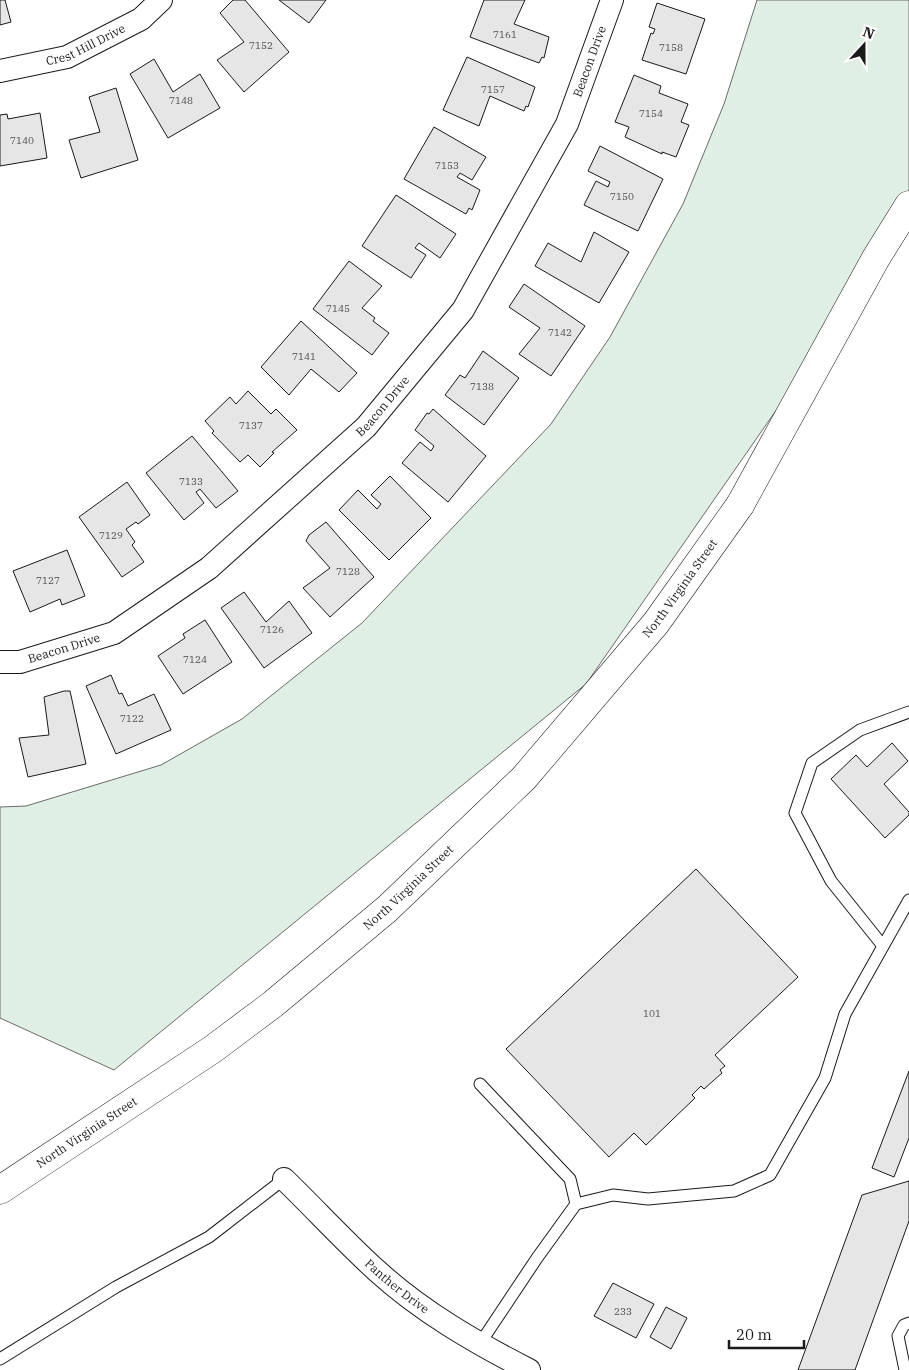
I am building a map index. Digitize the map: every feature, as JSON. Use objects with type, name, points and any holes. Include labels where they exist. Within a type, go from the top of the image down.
[{"type":"main road","name":"North Virginia Street","points":[[0,1190],[213,1049],[273,1004],[387,908],[524,778],[656,624],[740,505],[876,258],[909,205]]},
{"type":"street","name":"Crest Hill Drive","points":[[0,71],[66,57],[141,19],[161,0]]},
{"type":"street","name":"Beacon Drive","points":[[0,662],[20,662],[114,633],[209,568],[366,427],[463,310],[568,124],[612,0]]},
{"type":"street","name":"Panther Drive","points":[[284,1179],[376,1270],[426,1310],[479,1344],[528,1370]]},
{"type":"lane","points":[[883,946],[831,880],[794,813],[812,762],[860,730],[909,712]]},
{"type":"lane","points":[[479,1344],[576,1204],[612,1195],[648,1199],[734,1190],[770,1175],[825,1078],[845,1014],[909,900]]},
{"type":"lane","points":[[480,1084],[570,1179],[576,1204]]},
{"type":"lane","points":[[0,1359],[116,1287],[209,1237],[284,1179]]},
{"type":"lane","points":[[905,1370],[898,1336],[904,1325],[909,1322]]},
{"type":"green space","points":[[757,0],[909,0],[909,219],[586,684],[114,1070],[0,1018],[0,807],[26,806],[161,765],[242,719],[362,623],[551,424],[610,337],[683,204],[724,104]]},
{"type":"building","points":[[0,0],[5,0],[11,22],[0,25]]},
{"type":"building","points":[[233,0],[245,0],[289,52],[244,92],[217,60],[244,42],[220,13]]},
{"type":"building","points":[[279,0],[326,0],[309,23]]},
{"type":"building","points":[[484,0],[525,0],[514,24],[549,37],[544,58],[542,57],[539,63],[470,37]]},
{"type":"building","points":[[657,3],[705,19],[686,74],[642,60],[651,33],[653,34],[655,29],[649,27]]},
{"type":"building","points":[[467,57],[535,87],[528,107],[526,106],[524,111],[490,96],[479,126],[443,110]]},
{"type":"building","points":[[154,59],[173,92],[200,74],[220,108],[168,138],[130,74]]},
{"type":"building","points":[[634,75],[661,86],[659,93],[688,104],[681,122],[689,125],[676,157],[662,152],[662,154],[625,137],[629,127],[615,122]]},
{"type":"building","points":[[116,88],[138,160],[81,178],[69,140],[100,132],[89,97]]},
{"type":"building","points":[[40,113],[47,158],[0,166],[0,115],[7,114],[8,119]]},
{"type":"building","points":[[434,127],[486,157],[472,180],[460,173],[457,177],[480,190],[472,210],[469,208],[466,214],[404,179]]},
{"type":"building","points":[[600,146],[663,179],[638,231],[584,205],[596,181],[608,187],[610,182],[588,171]]},
{"type":"building","points":[[396,195],[456,234],[440,258],[419,243],[415,248],[426,255],[411,278],[362,246]]},
{"type":"building","points":[[594,232],[629,252],[599,303],[535,266],[548,243],[581,262]]},
{"type":"building","points":[[349,261],[382,286],[362,308],[375,318],[373,321],[389,333],[372,355],[313,309]]},
{"type":"building","points":[[524,284],[585,326],[551,376],[519,354],[540,328],[509,307]]},
{"type":"building","points":[[301,321],[357,373],[339,392],[311,369],[289,395],[261,367]]},
{"type":"building","points":[[483,351],[519,378],[484,425],[445,395],[460,375],[465,378]]},
{"type":"building","points":[[248,391],[271,414],[276,409],[297,430],[272,452],[274,453],[260,467],[248,455],[240,462],[212,433],[214,431],[205,421],[230,397],[236,404]]},
{"type":"building","points":[[433,409],[486,456],[448,502],[402,463],[420,442],[431,451],[434,446],[415,430],[427,413],[429,414]]},
{"type":"building","points":[[192,436],[238,491],[216,508],[200,489],[196,492],[204,503],[184,520],[146,473]]},
{"type":"building","points":[[390,476],[431,518],[389,560],[339,510],[358,490],[377,509],[381,504],[371,495]]},
{"type":"building","points":[[127,482],[150,515],[138,524],[136,522],[126,529],[135,542],[132,545],[144,562],[122,577],[79,517]]},
{"type":"building","points":[[326,522],[374,577],[330,617],[303,588],[330,568],[306,541],[309,535]]},
{"type":"building","points":[[67,550],[85,596],[62,605],[60,599],[30,612],[13,571]]},
{"type":"building","points":[[244,592],[266,622],[289,601],[312,633],[264,668],[221,608]]},
{"type":"building","points":[[205,620],[232,662],[183,694],[158,656],[185,638],[183,634]]},
{"type":"building","points":[[111,675],[119,694],[122,693],[128,706],[154,694],[171,730],[116,754],[86,686]]},
{"type":"building","points":[[70,691],[86,764],[28,777],[19,738],[49,735],[44,697]]},
{"type":"building","points":[[892,743],[908,761],[884,784],[909,812],[909,815],[885,838],[831,779],[856,755],[867,767]]},
{"type":"building","points":[[696,869],[798,977],[715,1055],[725,1066],[720,1070],[722,1073],[704,1089],[701,1086],[692,1095],[695,1098],[646,1145],[634,1133],[609,1157],[506,1049]]},
{"type":"building","points":[[909,1071],[909,1138],[894,1177],[872,1168]]},
{"type":"building","points":[[909,1181],[909,1221],[855,1370],[798,1370],[862,1195]]},
{"type":"building","points":[[613,1283],[654,1304],[636,1338],[594,1316]]},
{"type":"building","points":[[666,1307],[687,1318],[671,1349],[650,1337]]}]
